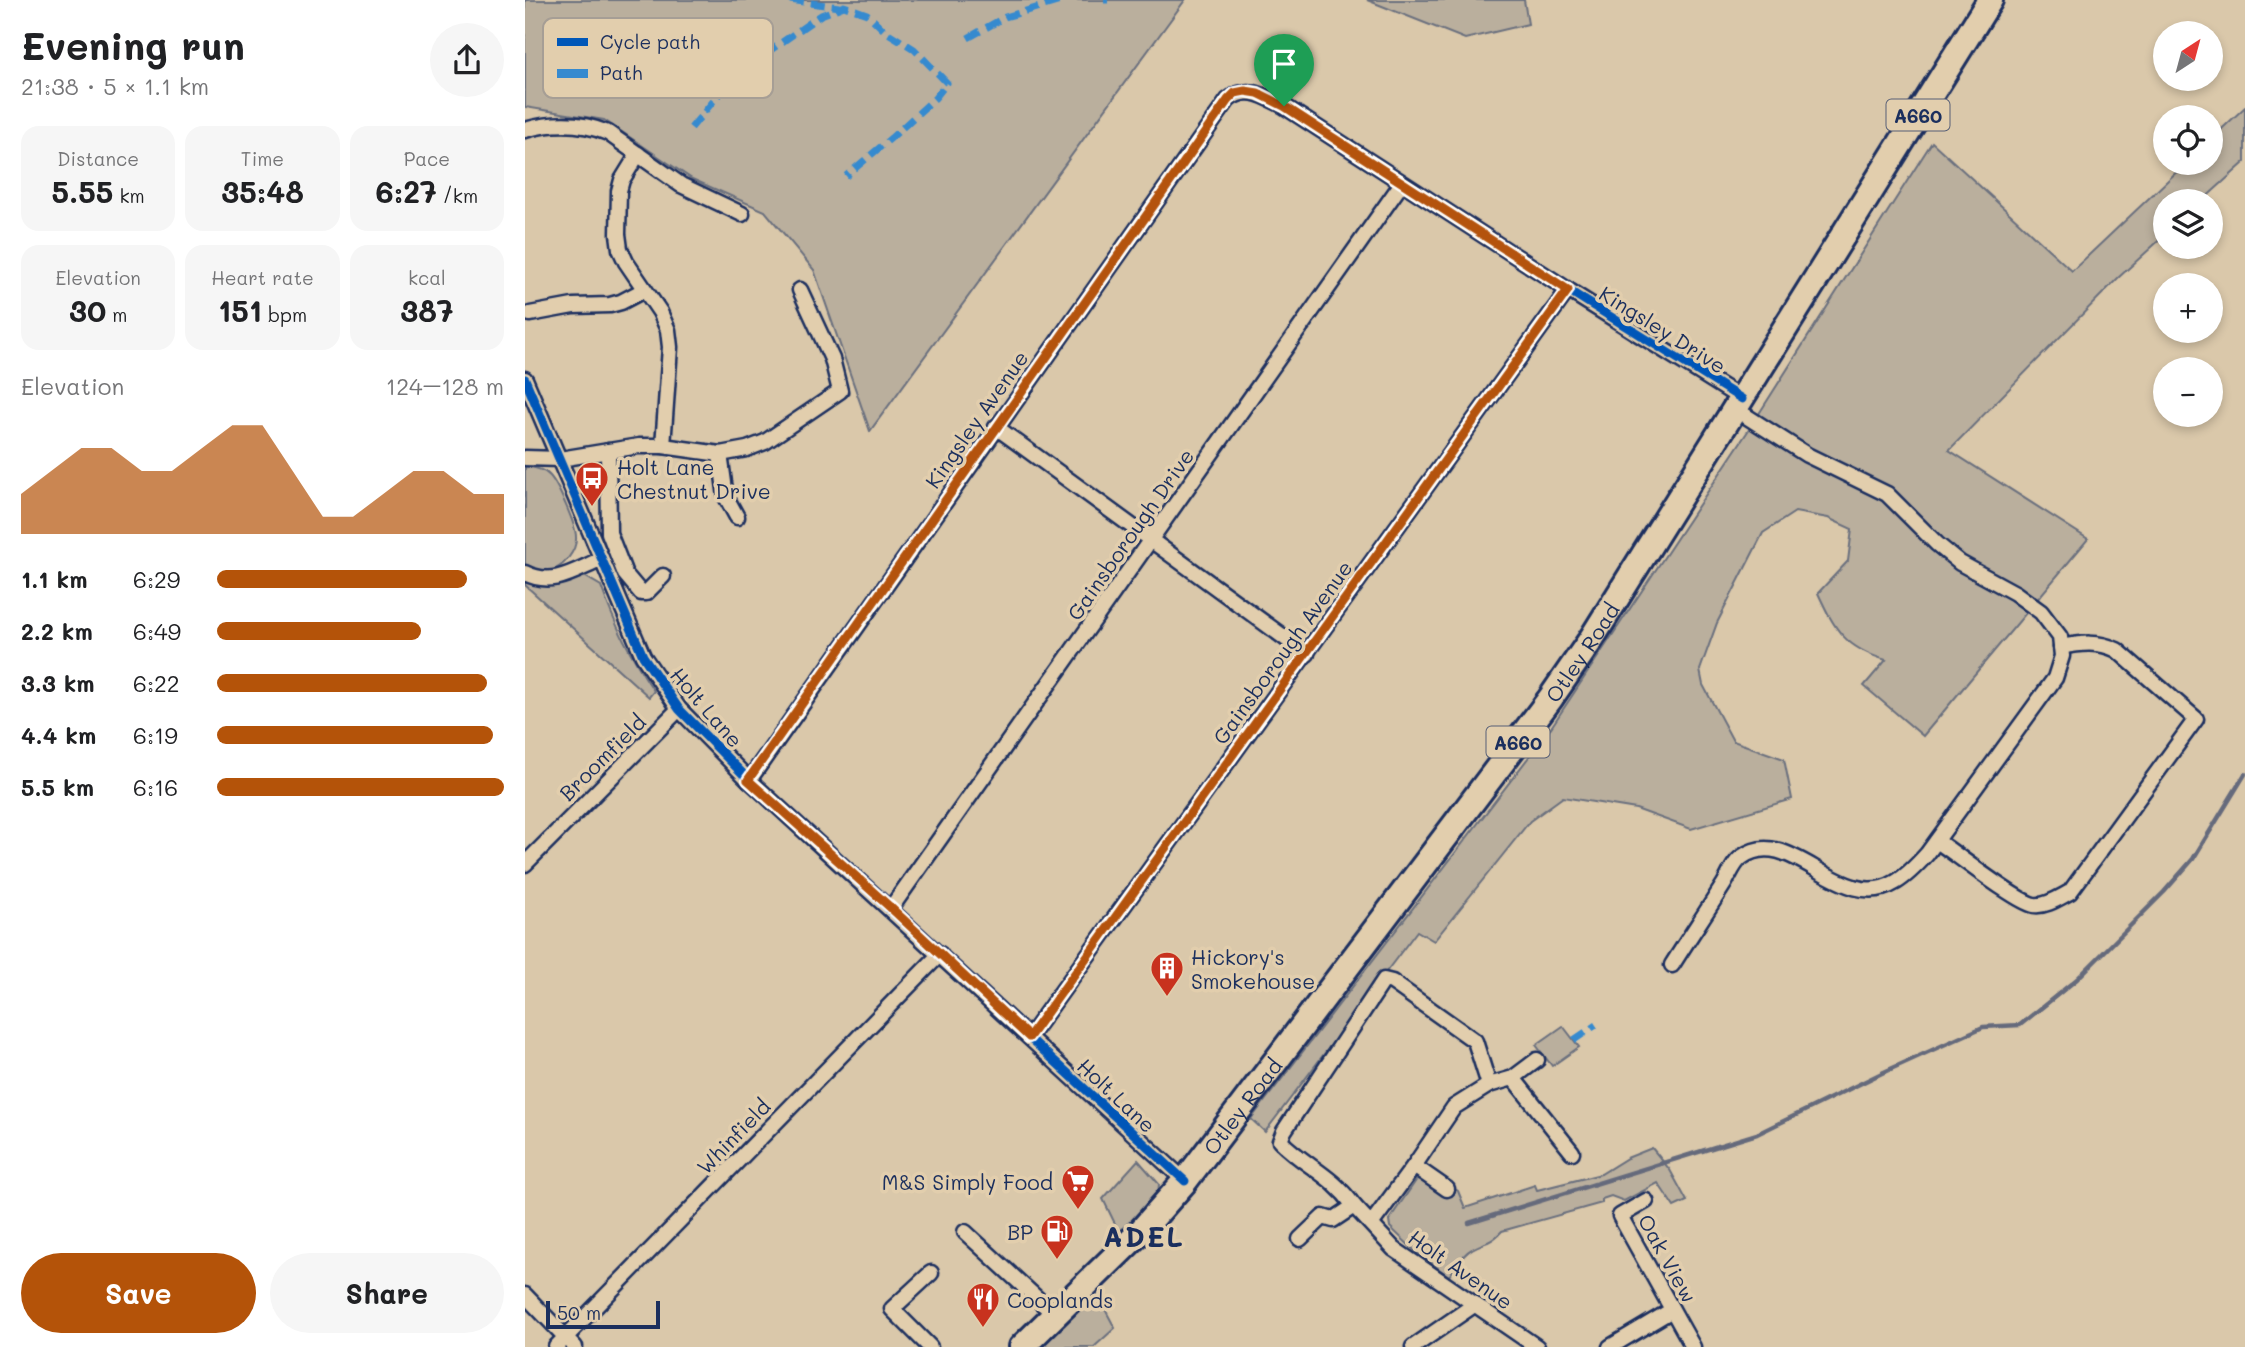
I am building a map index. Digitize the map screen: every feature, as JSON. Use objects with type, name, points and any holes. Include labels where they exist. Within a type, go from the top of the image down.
[{"type":"highway","name":"Otley Road","points":[[1022,1347],[1142,1230],[1185,1181],[1551,699],[1990,0]]},
{"type":"street","name":"Kingsley Drive","points":[[1245,91],[1258,93],[1284,106],[1568,290],[1738,404],[1807,455],[1887,494],[1960,563],[2015,593],[2041,612],[2060,637],[2061,647]]},
{"type":"street","name":"Kingsley Avenue","points":[[748,780],[1228,100],[1235,93],[1245,91]]},
{"type":"street","points":[[525,130],[552,123],[597,128],[681,185],[742,214]]},
{"type":"street","points":[[638,154],[622,180],[619,191],[618,234],[625,262],[660,313],[668,330],[670,347],[663,446]]},
{"type":"street","name":"Gainsborough Drive","points":[[891,908],[1402,183]]},
{"type":"street","points":[[530,314],[573,306],[610,305],[644,290]]},
{"type":"street","points":[[525,458],[560,459],[639,446],[663,446],[720,454],[747,449],[765,442],[840,391],[831,359],[800,290]]},
{"type":"street","name":"Gainsborough Avenue","points":[[1029,1037],[1568,290]]},
{"type":"street","name":"Holt Lane","points":[[525,379],[643,656],[680,709],[748,780],[891,908],[1185,1181]]},
{"type":"street","points":[[996,427],[1307,654]]},
{"type":"street","points":[[608,451],[609,533],[625,574],[641,593],[646,593],[663,576]]},
{"type":"street","points":[[720,454],[726,497],[737,517]]},
{"type":"street","points":[[525,573],[541,579],[553,579],[600,560]]},
{"type":"street","points":[[1672,965],[1741,858],[1764,848],[1785,851],[1845,885],[1876,889],[1894,884],[1912,869],[1937,841],[2055,678],[2062,656],[2061,647],[2102,643],[2117,650],[2196,719],[2070,892],[2051,902],[2034,906],[1937,841]]},
{"type":"street","name":"Broomfield","points":[[525,864],[680,709]]},
{"type":"street","name":"Whinfield","points":[[566,1344],[940,954]]},
{"type":"street","name":"Holt Avenue","points":[[1489,1085],[1475,1041],[1392,982],[1384,980],[1280,1141],[1343,1191],[1394,1250],[1537,1347]]},
{"type":"street","points":[[1372,1223],[1454,1107],[1489,1085],[1513,1078],[1537,1060]]},
{"type":"street","points":[[1513,1078],[1572,1152]]},
{"type":"street","points":[[1414,1166],[1447,1189]]},
{"type":"street","name":"Oak View","points":[[1646,1201],[1620,1216],[1693,1347]]},
{"type":"street","points":[[1300,1238],[1324,1217],[1333,1220],[1354,1206]]},
{"type":"street","points":[[965,1232],[1055,1315]]},
{"type":"street","points":[[930,1347],[892,1309],[932,1273]]},
{"type":"street","points":[[525,1296],[566,1344]]},
{"type":"street","points":[[1413,1347],[1474,1305]]},
{"type":"street","points":[[1610,1347],[1672,1310]]},
{"type":"shaded area","points":[[525,0],[1185,0],[870,431],[814,270],[765,211],[692,179],[604,120],[525,107]]},
{"type":"shaded area","points":[[1367,0],[1524,0],[1528,24],[1465,39]]},
{"type":"shaded area","points":[[2245,107],[2245,162],[2215,189],[2159,189],[2173,175],[2223,175],[2223,128]]},
{"type":"shaded area","points":[[1932,142],[2072,271],[2153,194],[2153,246],[2118,278],[1949,450],[2088,539],[1923,736],[1864,686],[1886,660],[1860,650],[1843,636],[1818,593],[1848,561],[1852,529],[1828,518],[1795,512],[1763,533],[1717,623],[1700,670],[1703,685],[1733,741],[1784,759],[1792,799],[1691,829],[1636,809],[1563,797],[1530,821],[1434,941],[1417,931],[1265,1132],[1251,1119],[1548,732],[1748,431]]},
{"type":"shaded area","points":[[525,466],[542,470],[550,476],[566,505],[575,531],[576,542],[569,557],[561,566],[548,572],[525,566]]},
{"type":"shaded area","points":[[574,576],[584,576],[601,586],[624,640],[654,691],[649,697],[525,585],[525,581],[550,585]]},
{"type":"shaded area","points":[[1563,1026],[1579,1047],[1552,1066],[1536,1045]]},
{"type":"shaded area","points":[[1652,1148],[1670,1170],[1687,1201],[1674,1207],[1658,1183],[1624,1201],[1611,1196],[1602,1199],[1602,1203],[1502,1231],[1490,1241],[1468,1251],[1449,1276],[1418,1254],[1390,1227],[1389,1220],[1424,1169],[1458,1191],[1465,1208],[1535,1185],[1537,1190],[1601,1174],[1627,1158]]},
{"type":"shaded area","points":[[1138,1160],[1159,1184],[1158,1195],[1119,1232],[1103,1199]]},
{"type":"shaded area","points":[[1090,1281],[1115,1328],[1094,1347],[1022,1347]]},
{"type":"waterway","points":[[1469,1223],[1757,1134],[1983,1027],[2020,1025],[2077,979],[2164,892],[2193,859],[2245,774]]},
{"type":"marked path","points":[[790,0],[839,7]]},
{"type":"marked path","points":[[968,38],[1005,17],[1064,0]]},
{"type":"marked path","points":[[773,48],[821,15],[844,6],[867,14],[885,31],[914,49],[947,83],[935,98],[846,176]]},
{"type":"marked path","points":[[691,128],[716,98]]},
{"type":"marked path","points":[[1574,1040],[1596,1025]]},
{"type":"cycle path","points":[[749,780],[1228,100],[1235,95],[1256,93],[1284,106],[1742,399]]},
{"type":"cycle path","points":[[525,379],[643,656],[679,709],[749,780],[1185,1181]]},
{"type":"place","name":"Holt Lane Chestnut Drive","points":[[592,508]]},
{"type":"place","name":"Hickory's Smokehouse","points":[[1167,998]]},
{"type":"place","name":"M&S Simply Food","points":[[1078,1211]]},
{"type":"place","name":"BP","points":[[1057,1261]]},
{"type":"place","name":"Cooplands","points":[[983,1329]]},
{"type":"district","name":"ADEL","points":[[1144,1236]]},
{"type":"route","points":[[1245,91],[1258,93],[1284,106],[1568,290],[1029,1037],[748,780],[1228,100],[1235,93],[1245,91]]}]
